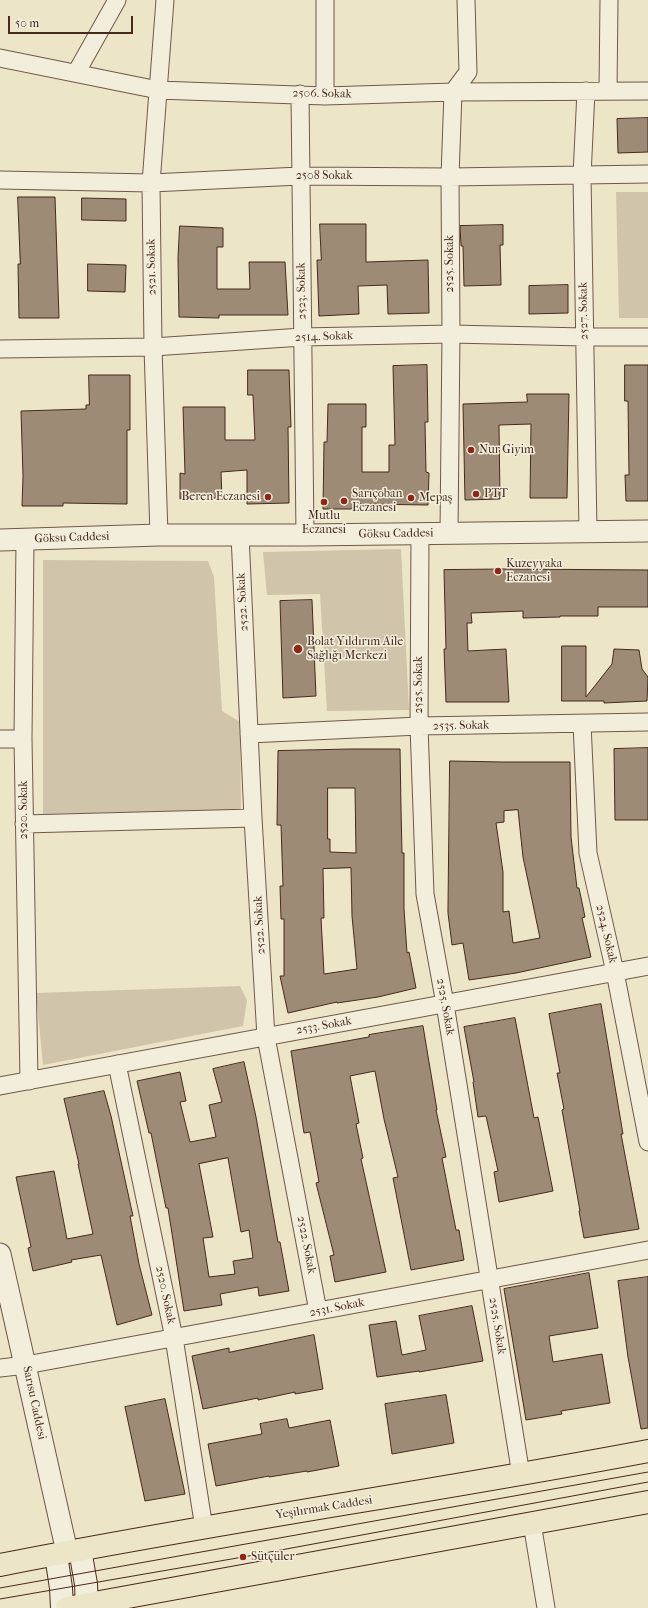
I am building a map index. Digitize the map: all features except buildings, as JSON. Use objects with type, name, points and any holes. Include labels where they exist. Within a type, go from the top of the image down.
[{"type":"main road","name":"Yeşilırmak Caddesi","points":[[0,1565],[204,1528],[521,1475],[648,1451]]},
{"type":"main road","points":[[67,1552],[86,1584],[80,1607],[648,1502]]},
{"type":"main road","points":[[62,1608],[61,1588],[67,1552]]},
{"type":"street","points":[[76,73],[117,0]]},
{"type":"street","name":"2521. Sokak","points":[[159,535],[153,347],[150,182],[165,0]]},
{"type":"street","points":[[325,0],[325,96]]},
{"type":"street","points":[[453,92],[468,72],[466,0]]},
{"type":"street","points":[[608,91],[609,0]]},
{"type":"street","name":"2506. Sokak","points":[[0,58],[158,90],[325,96],[453,92],[648,91]]},
{"type":"street","name":"2527. Sokak","points":[[586,91],[582,176],[588,532]]},
{"type":"street","name":"2525. Sokak","points":[[449,533],[451,334],[450,177],[453,92]]},
{"type":"street","name":"2523. Sokak","points":[[300,94],[305,535]]},
{"type":"street","name":"2508 Sokak","points":[[0,180],[150,182],[300,176],[450,177],[648,174]]},
{"type":"street","name":"2514. Sokak","points":[[0,349],[153,347],[302,337],[451,334],[648,337]]},
{"type":"street","name":"Göksu Caddesi","points":[[0,540],[159,535],[648,531]]},
{"type":"street","name":"2525. Sokak","points":[[420,534],[419,726],[425,894],[445,1004],[521,1475]]},
{"type":"street","name":"2522. Sokak","points":[[240,535],[253,818],[266,1037],[318,1311]]},
{"type":"street","name":"2520. Sokak","points":[[25,540],[23,739],[29,1081]]},
{"type":"street","name":"2535. Sokak","points":[[250,734],[419,726],[648,722]]},
{"type":"street","name":"2524. Sokak","points":[[582,724],[588,853],[615,972],[648,1142]]},
{"type":"street","points":[[0,739],[23,739]]},
{"type":"street","points":[[24,824],[253,818]]},
{"type":"street","name":"2533. Sokak","points":[[0,1086],[648,966]]},
{"type":"street","name":"2520. Sokak","points":[[117,1064],[174,1338],[204,1528]]},
{"type":"street","name":"2531. Sokak","points":[[0,1368],[26,1365],[648,1250]]},
{"type":"street","name":"Sarısu Caddesi","points":[[0,1254],[67,1552]]},
{"type":"street","points":[[532,1523],[546,1608]]},
{"type":"shaded area","points":[[616,192],[648,192],[648,318],[619,318]]},
{"type":"shaded area","points":[[401,549],[409,710],[327,711],[320,594],[267,595],[263,552]]},
{"type":"shaded area","points":[[43,560],[208,561],[214,577],[222,711],[240,722],[241,810],[43,814]]},
{"type":"shaded area","points":[[240,986],[247,1000],[243,1026],[43,1065],[36,993]]},
{"type":"tram line","points":[[0,1588],[648,1472]]},
{"type":"tram line","points":[[0,1599],[243,1557],[648,1482]]},
{"type":"place","name":"Nur Giyim","points":[[471,450]]},
{"type":"place","name":"PTT","points":[[476,494]]},
{"type":"place","name":"Beren Eczanesi","points":[[268,497]]},
{"type":"place","name":"Mepaş","points":[[411,498]]},
{"type":"place","name":"Sarıçoban Eczanesi","points":[[344,501]]},
{"type":"place","name":"Mutlu Eczanesi","points":[[324,502]]},
{"type":"place","name":"Kuzeyyaka Eczanesi","points":[[498,571]]},
{"type":"place","name":"Bolat Yıldırım Aile Sağlığı Merkezi","points":[[298,649]]},
{"type":"place","name":"Sütçüler","points":[[243,1557]]}]
